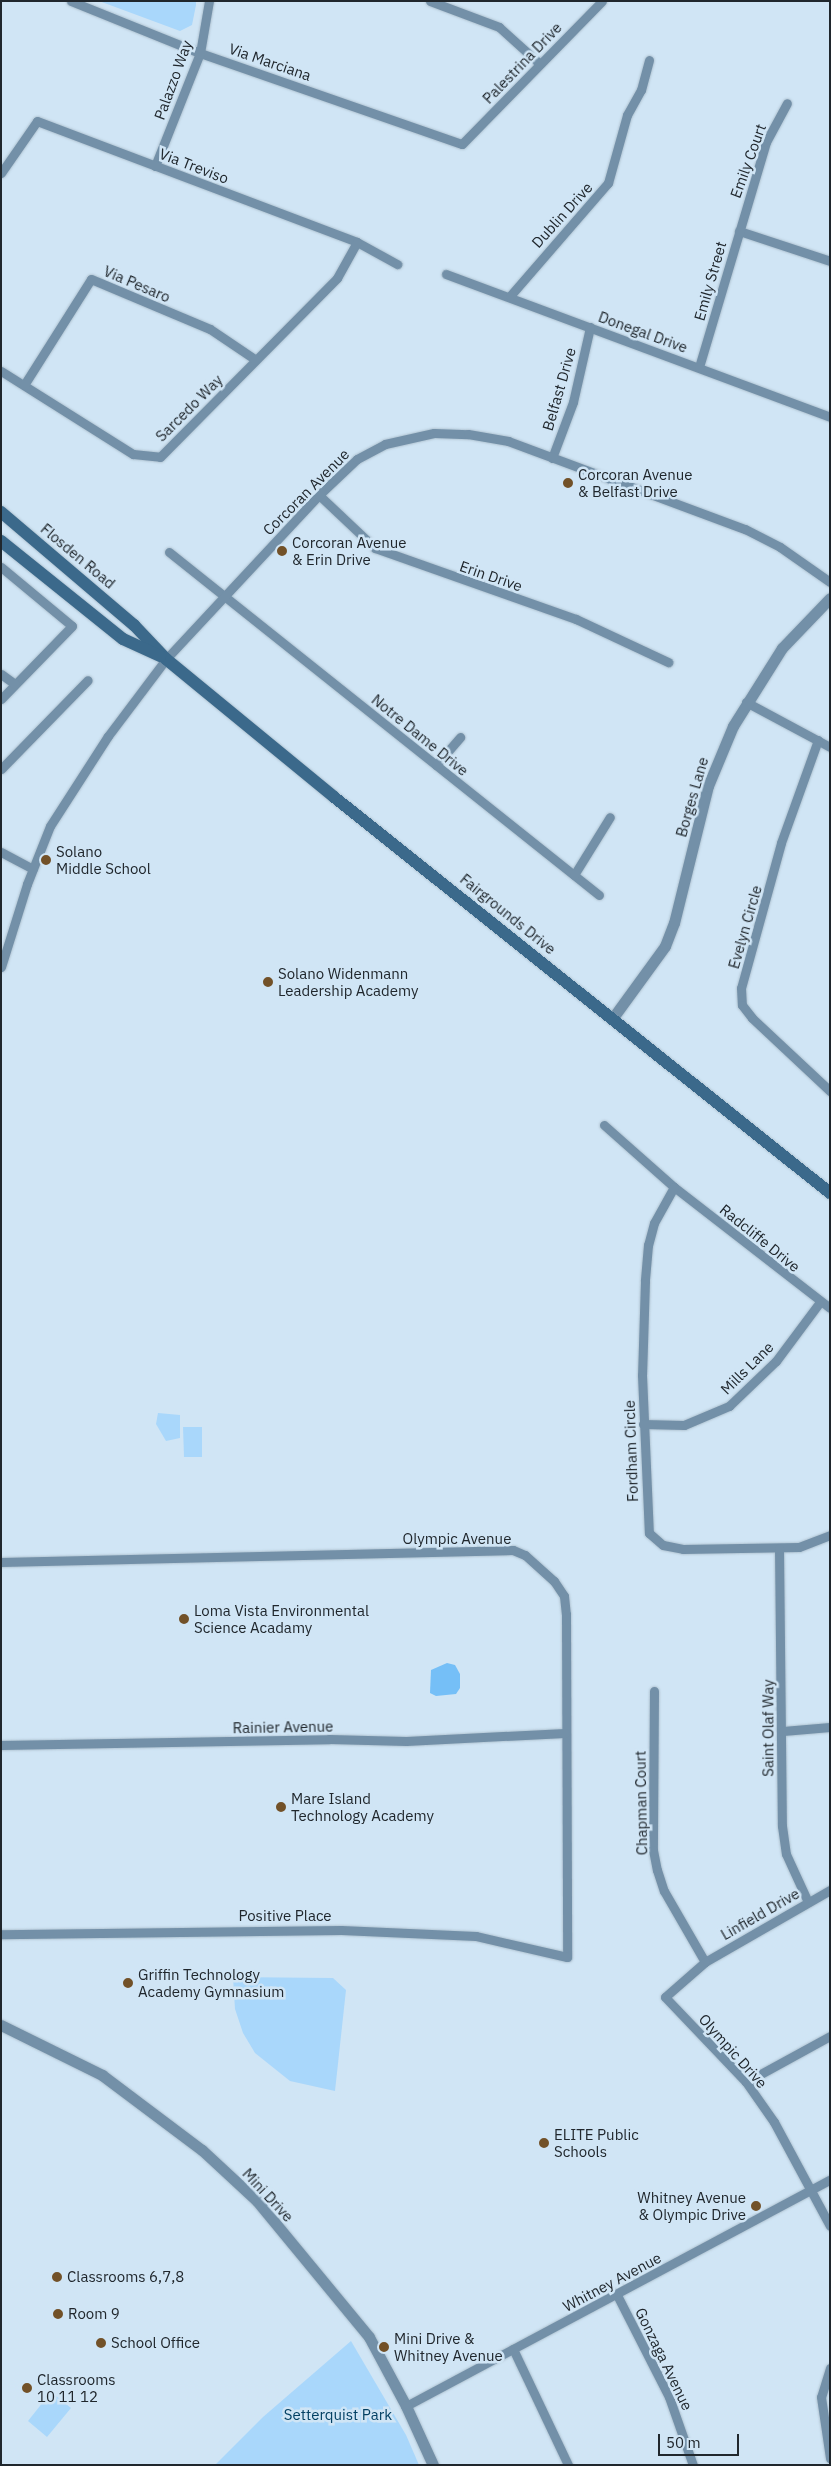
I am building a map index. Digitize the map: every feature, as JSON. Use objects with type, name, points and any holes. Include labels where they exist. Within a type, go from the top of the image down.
[{"type":"main road","name":"Flosden Road","points":[[1,512],[134,625]]},
{"type":"main road","name":"Fairgrounds Drive","points":[[1,541],[123,639],[166,660]]},
{"type":"main road","name":"Fairgrounds Drive","points":[[134,625],[166,660],[830,1193]]},
{"type":"street","name":"Via Marciana","points":[[71,1],[200,53],[462,144]]},
{"type":"street","name":"Palazzo Way","points":[[155,166],[200,53],[208,1]]},
{"type":"street","points":[[430,1],[441,3],[499,27],[540,64]]},
{"type":"street","name":"Palestrina Drive","points":[[462,144],[602,1]]},
{"type":"street","name":"Dublin Drive","points":[[510,296],[608,184],[627,115],[641,90],[649,60]]},
{"type":"street","name":"Emily Court","points":[[739,231],[766,142],[787,103]]},
{"type":"street","name":"Via Treviso","points":[[1,173],[37,121],[357,242],[397,264]]},
{"type":"street","points":[[739,231],[830,261]]},
{"type":"street","name":"Emily Street","points":[[699,367],[739,231]]},
{"type":"street","name":"Sarcedo Way","points":[[1,371],[134,454],[160,456],[337,278],[357,242]]},
{"type":"street","name":"Donegal Drive","points":[[446,274],[510,296],[830,417]]},
{"type":"street","name":"Via Pesaro","points":[[24,385],[91,280],[210,329],[256,360]]},
{"type":"street","name":"Belfast Drive","points":[[552,458],[578,385],[590,327]]},
{"type":"street","name":"Corcoran Avenue","points":[[1,967],[33,869],[50,826],[82,771],[166,660],[225,596],[319,495],[368,452],[385,444],[422,434],[468,434],[497,438],[746,529],[780,547],[830,582]]},
{"type":"street","name":"Erin Drive","points":[[319,495],[375,548],[576,619],[668,662]]},
{"type":"street","name":"Notre Dame Drive","points":[[169,552],[599,894]]},
{"type":"street","points":[[1,566],[72,626],[1,698]]},
{"type":"street","name":"Borges Lane","points":[[612,1019],[664,946],[674,923],[708,786],[724,746],[746,702],[782,648],[830,598]]},
{"type":"street","points":[[1,674],[15,684]]},
{"type":"street","points":[[1,769],[88,680]]},
{"type":"street","points":[[746,702],[830,746]]},
{"type":"street","points":[[436,765],[460,737]]},
{"type":"street","name":"Evelyn Circle","points":[[818,740],[781,842],[741,988],[742,1005],[752,1018],[830,1091]]},
{"type":"street","points":[[574,875],[610,817]]},
{"type":"street","points":[[1,852],[33,869]]},
{"type":"street","name":"Radcliffe Drive","points":[[604,1125],[674,1187],[830,1308]]},
{"type":"street","name":"Fordham Circle","points":[[674,1187],[654,1223],[648,1245],[642,1375],[649,1533],[652,1538],[663,1545],[683,1549],[798,1547],[830,1535]]},
{"type":"street","name":"Mills Lane","points":[[644,1424],[684,1425],[729,1406],[776,1361],[820,1302]]},
{"type":"street","name":"Saint Olaf Way","points":[[780,1548],[782,1826],[786,1854],[808,1902]]},
{"type":"street","name":"Olympic Avenue","points":[[1,1562],[513,1550],[540,1566],[564,1596],[567,1957]]},
{"type":"street","name":"Chapman Court","points":[[654,1692],[653,1850],[664,1891],[705,1962]]},
{"type":"street","points":[[782,1731],[830,1727]]},
{"type":"street","name":"Rainier Avenue","points":[[1,1745],[406,1741],[565,1733]]},
{"type":"street","name":"Linfield Drive","points":[[705,1962],[830,1890]]},
{"type":"street","name":"Positive Place","points":[[1,1934],[341,1930],[476,1936],[567,1957]]},
{"type":"street","name":"Olympic Drive","points":[[705,1962],[665,1997],[746,2082],[774,2122],[830,2226]]},
{"type":"street","name":"Mini Drive","points":[[1,2025],[102,2075],[216,2163],[257,2202],[369,2337],[406,2406],[432,2465]]},
{"type":"street","points":[[746,2082],[830,2036]]},
{"type":"street","name":"Whitney Avenue","points":[[406,2406],[830,2180]]},
{"type":"street","name":"Gonzaga Avenue","points":[[617,2295],[669,2397],[693,2465]]},
{"type":"street","points":[[513,2349],[568,2465]]},
{"type":"street","points":[[830,2368],[820,2397],[830,2458]]},
{"type":"green space","points":[[99,1],[196,1],[196,5],[192,25],[180,31]]},
{"type":"green space","points":[[158,1413],[180,1415],[180,1438],[166,1441],[156,1424]]},
{"type":"green space","points":[[183,1427],[202,1427],[202,1457],[184,1457]]},
{"type":"green space","points":[[233,1977],[333,1978],[346,1990],[335,2091],[290,2081],[255,2053],[243,2033],[235,2009]]},
{"type":"green space","name":"Setterquist Park","points":[[351,2341],[406,2435],[419,2465],[215,2465],[263,2417]]},
{"type":"green space","points":[[51,2392],[71,2408],[47,2437],[28,2421]]},
{"type":"shaded area","points":[[447,1663],[455,1665],[460,1674],[460,1688],[456,1694],[436,1696],[430,1693],[431,1670]]},
{"type":"place","name":"Corcoran Avenue & Belfast Drive","points":[[568,483]]},
{"type":"place","name":"Corcoran Avenue & Erin Drive","points":[[282,551]]},
{"type":"place","name":"Solano Middle School","points":[[46,860]]},
{"type":"place","name":"Solano Widenmann Leadership Academy","points":[[268,982]]},
{"type":"place","name":"Loma Vista Environmental Science Acadamy","points":[[184,1619]]},
{"type":"place","name":"Mare Island Technology Academy","points":[[281,1807]]},
{"type":"place","name":"Griffin Technology Academy Gymnasium","points":[[128,1983]]},
{"type":"place","name":"ELITE Public Schools","points":[[544,2143]]},
{"type":"place","name":"Whitney Avenue & Olympic Drive","points":[[756,2206]]},
{"type":"place","name":"Classrooms 6,7,8","points":[[57,2277]]},
{"type":"place","name":"Room 9","points":[[58,2314]]},
{"type":"place","name":"School Office","points":[[101,2343]]},
{"type":"place","name":"Mini Drive & Whitney Avenue","points":[[384,2347]]},
{"type":"place","name":"Classrooms 10 11 12","points":[[27,2388]]}]
